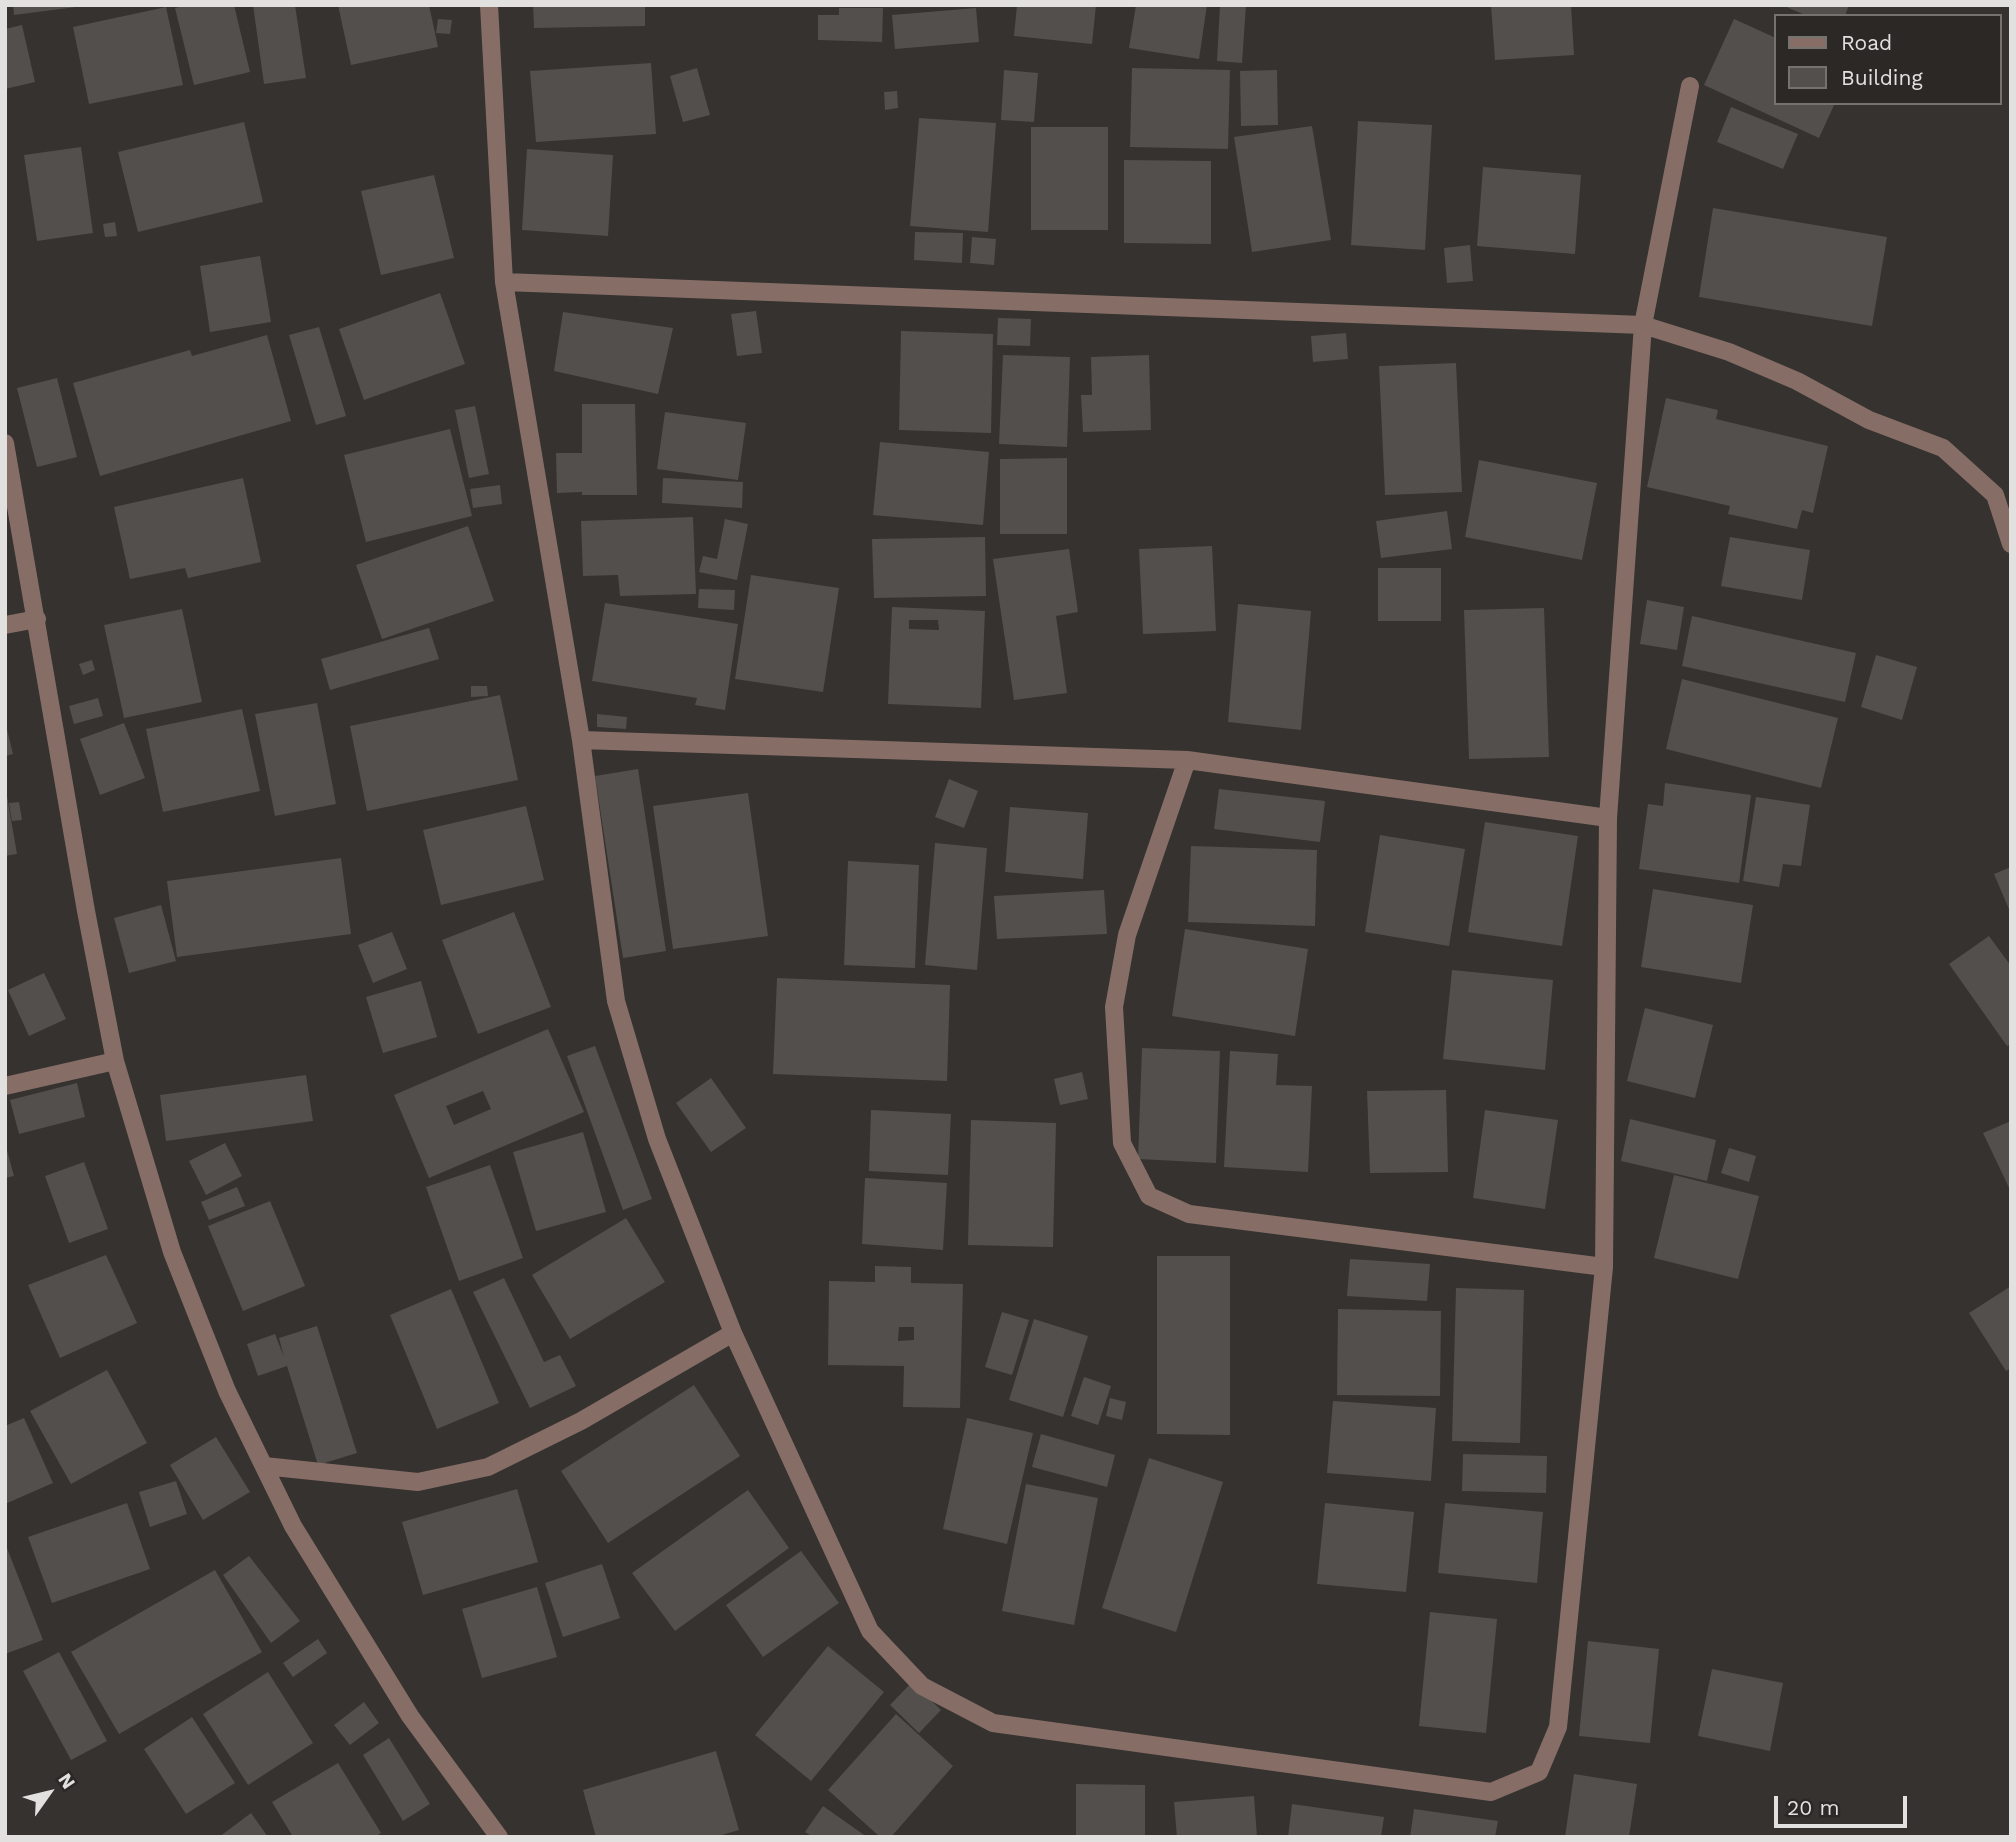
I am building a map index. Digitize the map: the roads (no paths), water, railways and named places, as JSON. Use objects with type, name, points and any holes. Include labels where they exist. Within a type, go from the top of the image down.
[{"type":"street","points":[[489,5],[504,282],[581,740],[616,1001],[657,1139],[733,1333],[870,1631],[922,1686],[993,1723],[1491,1792],[1539,1772],[1558,1727],[1604,1267],[1608,818],[1643,325],[1690,86]]},
{"type":"street","points":[[504,282],[1643,325],[1740,357],[1797,381],[1869,421],[1942,448],[1995,495],[2011,544]]},
{"type":"street","points":[[5,443],[86,911],[115,1061],[172,1252],[227,1391],[293,1526],[410,1716],[499,1837]]},
{"type":"street","points":[[5,625],[37,619]]},
{"type":"street","points":[[581,740],[1187,760],[1608,818]]},
{"type":"street","points":[[1187,760],[1127,935],[1114,1007],[1122,1143],[1149,1196],[1189,1213],[1604,1267]]},
{"type":"street","points":[[5,1086],[115,1061]]},
{"type":"street","points":[[264,1466],[418,1482],[488,1467],[581,1421],[733,1333]]}]
